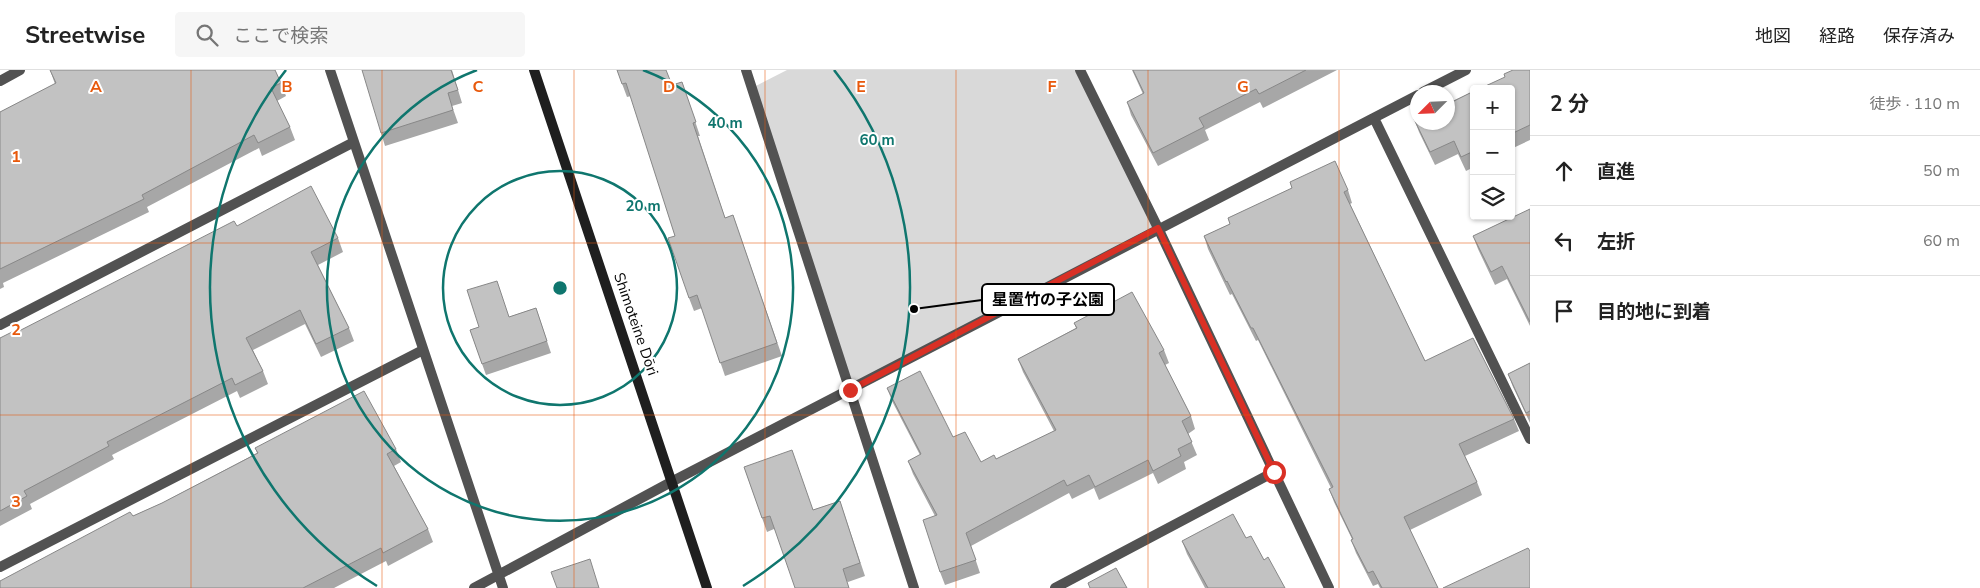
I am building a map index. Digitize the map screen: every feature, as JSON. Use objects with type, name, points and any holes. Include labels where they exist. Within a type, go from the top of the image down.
[{"type":"street","points":[[0,81],[20,70]]},
{"type":"street","points":[[330,70],[503,588]]},
{"type":"street","name":"Shimoteine Dōri","points":[[534,70],[673,481],[707,588]]},
{"type":"street","points":[[746,70],[914,588]]},
{"type":"street","points":[[1080,70],[1158,228],[1329,588]]},
{"type":"street","points":[[1437,85],[1466,70]]},
{"type":"street","points":[[474,588],[673,481],[1158,228],[1410,99]]},
{"type":"street","points":[[1374,118],[1530,439]]},
{"type":"street","points":[[0,325],[354,142]]},
{"type":"street","points":[[0,567],[423,350]]},
{"type":"street","points":[[1056,588],[1274,472]]},
{"type":"shaded area","points":[[787,70],[1080,70],[1158,228],[850,390],[752,88]]},
{"type":"building","points":[[50,70],[275,70],[281,83],[271,88],[290,127],[258,143],[254,135],[142,195],[144,199],[0,269],[0,112],[56,83]]},
{"type":"building","points":[[362,70],[451,70],[458,90],[448,93],[453,110],[381,133]]},
{"type":"building","points":[[617,70],[666,70],[672,85],[682,82],[696,122],[693,123],[725,218],[733,215],[777,343],[720,363],[697,295],[689,298],[668,238],[675,236],[626,83],[622,84]]},
{"type":"building","points":[[1133,70],[1306,70],[1259,94],[1256,89],[1199,118],[1204,127],[1153,153],[1127,102],[1144,93]]},
{"type":"building","points":[[1513,70],[1530,70],[1530,125],[1515,132],[1515,85],[1488,85],[1505,77],[1504,74]]},
{"type":"building","points":[[1470,93],[1470,153],[1461,157],[1454,141],[1430,152],[1419,130],[1455,130],[1455,100]]},
{"type":"building","points":[[1335,161],[1348,190],[1344,192],[1425,361],[1473,338],[1514,419],[1459,444],[1477,482],[1404,517],[1438,588],[1382,588],[1373,571],[1368,573],[1351,540],[1353,539],[1329,489],[1333,487],[1253,328],[1251,328],[1226,282],[1204,236],[1230,224],[1228,218],[1292,188],[1290,182]]},
{"type":"building","points":[[311,186],[338,238],[311,252],[349,328],[316,344],[300,310],[246,338],[263,371],[235,385],[232,378],[107,442],[109,446],[24,491],[27,496],[0,511],[0,338],[16,330],[17,332],[234,221],[237,226]]},
{"type":"building","points":[[1530,209],[1530,322],[1502,266],[1491,272],[1473,236],[1507,220],[1515,220],[1515,216]]},
{"type":"building","points":[[497,281],[509,317],[536,308],[547,341],[482,364],[470,330],[479,327],[467,290]]},
{"type":"building","points":[[1132,292],[1164,350],[1159,353],[1191,416],[1182,421],[1192,442],[1178,449],[1181,456],[1153,471],[1148,460],[1095,487],[1089,475],[1067,486],[1064,480],[966,533],[976,560],[940,572],[923,520],[937,515],[908,461],[921,454],[887,388],[920,371],[953,437],[965,432],[981,462],[994,455],[996,459],[1056,430],[1018,359],[1077,328],[1074,323]]},
{"type":"building","points":[[1530,363],[1530,411],[1526,413],[1508,374]]},
{"type":"building","points":[[364,391],[396,449],[387,454],[428,529],[383,553],[381,548],[303,588],[0,588],[0,581],[130,512],[133,516],[162,503],[258,453],[255,448]]},
{"type":"building","points":[[792,450],[813,510],[840,501],[860,563],[843,569],[849,588],[795,588],[770,516],[762,518],[744,467]]},
{"type":"building","points":[[1233,514],[1246,538],[1251,536],[1264,560],[1268,557],[1285,588],[1208,588],[1182,541]]},
{"type":"building","points":[[1528,548],[1530,551],[1530,588],[1443,588]]},
{"type":"building","points":[[590,559],[599,588],[557,588],[551,572]]},
{"type":"building","points":[[1116,568],[1127,588],[1090,588],[1088,583]]},
{"type":"place","name":"星置竹の子公園","points":[[914,309]]},
{"type":"route","points":[[850,390],[1158,228],[1274,472]]}]
